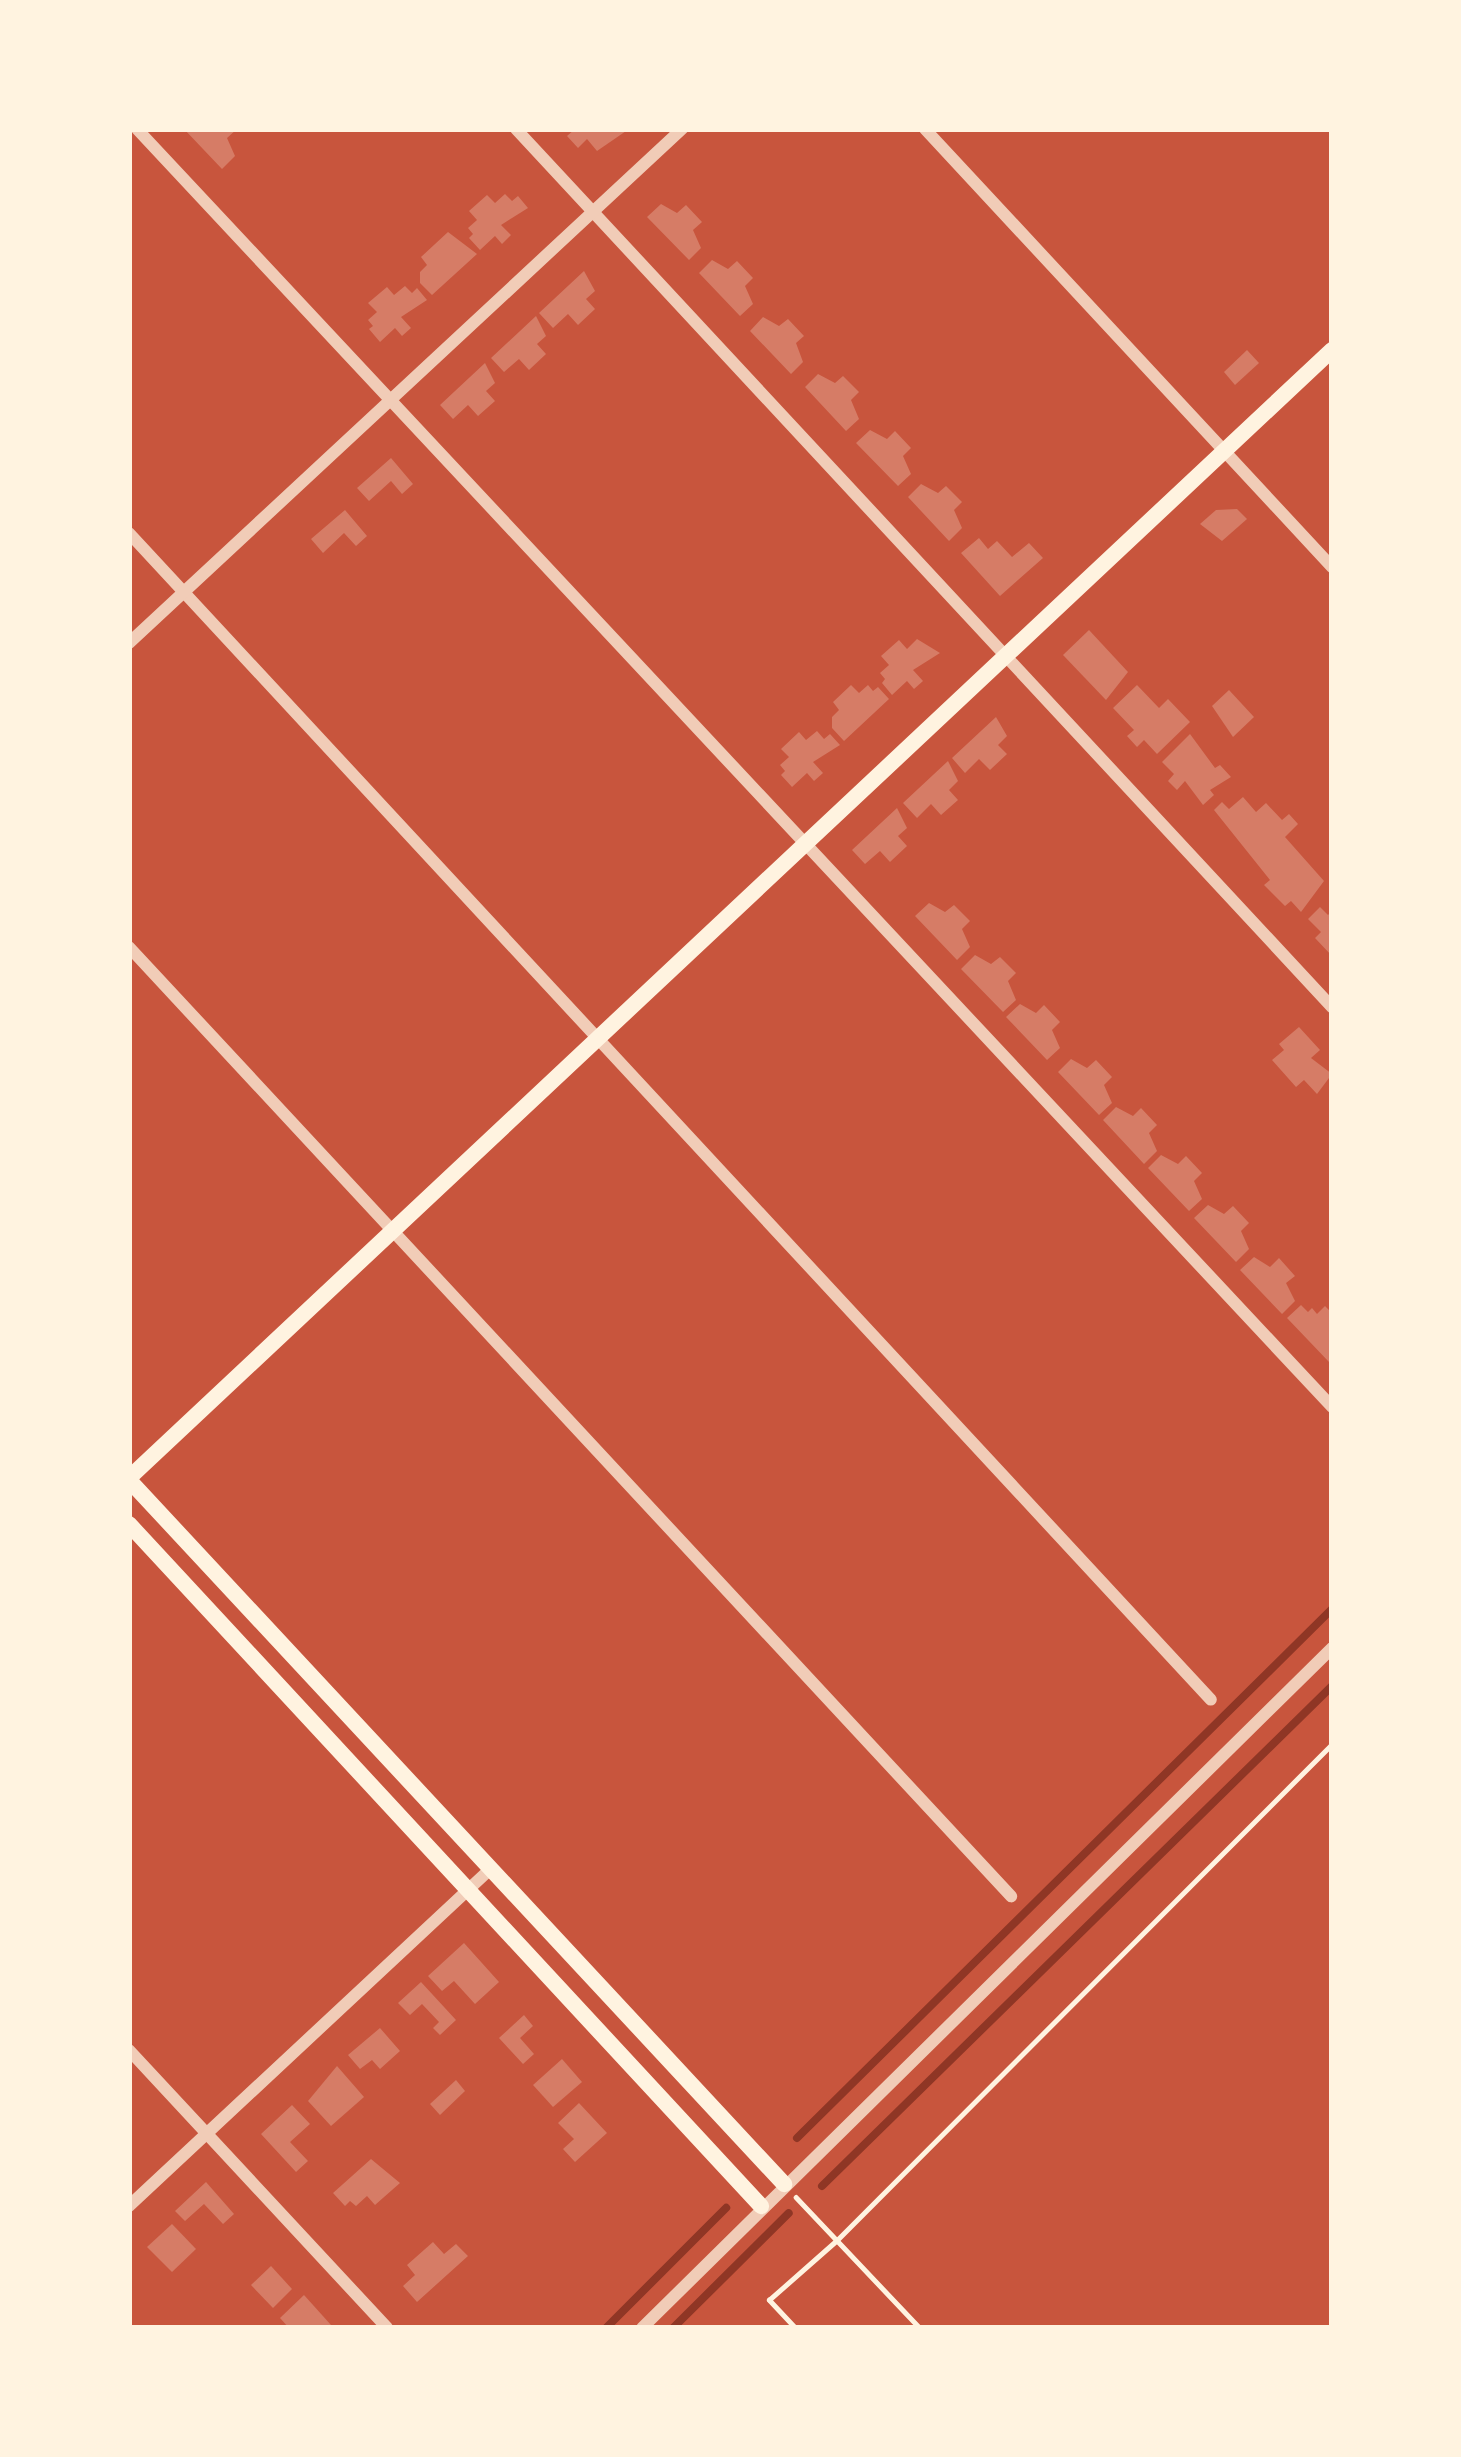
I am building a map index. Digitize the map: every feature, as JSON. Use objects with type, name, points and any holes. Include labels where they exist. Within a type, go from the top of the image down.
[{"type":"main road","points":[[784,2184],[129,1479],[1332,350]]},
{"type":"main road","points":[[129,1524],[761,2206]]},
{"type":"street","points":[[137,129],[802,846],[1332,1407]]},
{"type":"street","points":[[516,129],[1332,1007]]},
{"type":"street","points":[[129,643],[682,129]]},
{"type":"street","points":[[926,129],[1332,567]]},
{"type":"street","points":[[129,533],[1211,1700]]},
{"type":"street","points":[[129,947],[1011,1896]]},
{"type":"street","points":[[642,2328],[1332,1648]]},
{"type":"street","points":[[129,2206],[491,1869]]},
{"type":"street","points":[[129,2050],[387,2328]]},
{"type":"path","points":[[795,2328],[769,2300],[836,2241],[857,2214],[1332,1744]]},
{"type":"path","points":[[814,2217],[920,2328]]},
{"type":"building","points":[[184,129],[237,129],[227,138],[235,156],[222,169]]},
{"type":"building","points":[[575,129],[629,129],[597,151],[587,139],[578,148],[567,136]]},
{"type":"building","points":[[505,194],[512,201],[518,196],[528,208],[501,225],[511,235],[502,244],[495,236],[480,250],[469,238],[473,234],[468,228],[477,220],[469,211],[487,195],[495,203]]},
{"type":"building","points":[[661,204],[677,213],[686,205],[702,222],[693,230],[701,248],[689,260],[647,217]]},
{"type":"building","points":[[448,232],[477,254],[432,295],[420,283],[420,272],[427,265],[421,257]]},
{"type":"building","points":[[712,260],[728,269],[737,261],[753,278],[745,286],[753,304],[740,316],[699,273]]},
{"type":"building","points":[[584,271],[595,291],[586,299],[595,309],[578,325],[568,314],[553,328],[539,313]]},
{"type":"building","points":[[405,286],[412,293],[417,288],[427,300],[401,317],[411,328],[402,336],[395,328],[380,342],[369,329],[373,326],[368,320],[377,312],[368,303],[387,287],[394,295]]},
{"type":"building","points":[[536,316],[546,336],[537,344],[546,354],[529,370],[519,359],[504,372],[491,358]]},
{"type":"building","points":[[763,317],[779,326],[788,319],[804,336],[796,343],[803,362],[791,374],[750,331]]},
{"type":"building","points":[[1247,350],[1259,363],[1235,385],[1224,372]]},
{"type":"building","points":[[485,363],[495,383],[486,391],[495,401],[478,416],[468,405],[453,419],[440,405]]},
{"type":"building","points":[[818,374],[835,383],[843,376],[859,392],[851,400],[859,419],[846,431],[805,387]]},
{"type":"building","points":[[870,430],[887,439],[895,431],[911,448],[903,456],[911,474],[898,486],[856,443]]},
{"type":"building","points":[[391,458],[413,484],[402,494],[391,481],[369,501],[357,488]]},
{"type":"building","points":[[921,484],[938,493],[946,486],[962,502],[954,510],[962,528],[949,541],[908,497]]},
{"type":"building","points":[[1237,509],[1247,519],[1222,541],[1200,524],[1216,510]]},
{"type":"building","points":[[345,510],[367,536],[356,546],[344,533],[323,553],[311,539]]},
{"type":"building","points":[[979,538],[988,549],[997,541],[1012,557],[1029,543],[1043,558],[1000,596],[961,553]]},
{"type":"building","points":[[1089,630],[1128,672],[1106,700],[1063,655]]},
{"type":"building","points":[[917,639],[940,653],[913,670],[923,681],[914,689],[907,681],[892,695],[882,683],[885,679],[880,673],[889,665],[881,656],[899,640],[907,649]]},
{"type":"building","points":[[851,685],[859,693],[868,685],[873,691],[878,687],[889,699],[844,741],[832,728],[832,717],[839,710],[833,702]]},
{"type":"building","points":[[1137,685],[1159,708],[1168,699],[1190,722],[1157,754],[1144,740],[1137,747],[1127,736],[1134,730],[1113,708]]},
{"type":"building","points":[[1229,690],[1254,717],[1233,737],[1212,706]]},
{"type":"building","points":[[996,717],[1007,736],[998,745],[1007,754],[990,770],[979,759],[965,773],[952,758]]},
{"type":"building","points":[[817,731],[824,739],[830,734],[840,745],[813,762],[823,773],[814,781],[807,773],[792,787],[781,775],[785,771],[780,765],[789,757],[781,749],[799,732],[806,740]]},
{"type":"building","points":[[1190,734],[1215,768],[1220,765],[1231,777],[1210,790],[1214,795],[1203,805],[1185,781],[1177,790],[1168,781],[1174,774],[1162,762]]},
{"type":"building","points":[[948,761],[958,781],[949,790],[958,800],[941,815],[931,804],[917,818],[903,803]]},
{"type":"building","points":[[1243,797],[1256,812],[1266,803],[1282,820],[1289,814],[1298,824],[1285,837],[1324,881],[1301,912],[1291,901],[1285,906],[1264,885],[1270,880],[1214,810],[1222,802],[1229,809]]},
{"type":"building","points":[[897,808],[907,828],[898,836],[907,846],[890,862],[880,851],[865,864],[852,850]]},
{"type":"building","points":[[929,903],[945,912],[954,905],[970,921],[962,929],[970,947],[957,960],[915,916]]},
{"type":"building","points":[[1320,907],[1328,915],[1332,911],[1332,956],[1315,938],[1321,932],[1308,919]]},
{"type":"building","points":[[975,955],[991,964],[1000,957],[1016,973],[1008,981],[1016,1000],[1003,1012],[961,969]]},
{"type":"building","points":[[1020,1004],[1036,1013],[1044,1005],[1060,1022],[1052,1030],[1060,1048],[1047,1060],[1006,1017]]},
{"type":"building","points":[[1299,1027],[1320,1050],[1311,1058],[1332,1074],[1317,1094],[1304,1080],[1296,1087],[1272,1060],[1284,1050],[1279,1044]]},
{"type":"building","points":[[1071,1059],[1087,1068],[1096,1060],[1112,1077],[1104,1085],[1112,1103],[1099,1115],[1058,1072]]},
{"type":"building","points":[[1116,1107],[1133,1116],[1141,1108],[1157,1125],[1149,1133],[1157,1151],[1144,1164],[1103,1120]]},
{"type":"building","points":[[1161,1155],[1178,1164],[1186,1156],[1202,1173],[1194,1181],[1202,1199],[1189,1211],[1148,1168]]},
{"type":"building","points":[[1208,1205],[1224,1214],[1233,1206],[1249,1223],[1241,1231],[1249,1249],[1236,1262],[1194,1218]]},
{"type":"building","points":[[1254,1257],[1270,1267],[1279,1258],[1295,1276],[1286,1283],[1295,1301],[1282,1314],[1240,1270]]},
{"type":"building","points":[[1301,1305],[1317,1314],[1325,1306],[1332,1313],[1329,1362],[1287,1318]]},
{"type":"building","points":[[464,1943],[499,1982],[475,2004],[454,1981],[442,1991],[428,1976]]},
{"type":"building","points":[[421,1982],[456,2020],[440,2035],[433,2028],[439,2022],[422,2004],[410,2015],[398,2003]]},
{"type":"building","points":[[524,2015],[533,2026],[520,2038],[534,2054],[523,2064],[499,2038]]},
{"type":"building","points":[[380,2028],[400,2051],[380,2069],[372,2060],[360,2069],[348,2055]]},
{"type":"building","points":[[562,2059],[582,2082],[553,2107],[533,2085]]},
{"type":"building","points":[[337,2066],[364,2097],[331,2126],[308,2101]]},
{"type":"building","points":[[456,2080],[465,2091],[440,2115],[430,2104]]},
{"type":"building","points":[[579,2103],[607,2133],[575,2162],[563,2149],[574,2139],[558,2123]]},
{"type":"building","points":[[292,2105],[310,2124],[290,2142],[308,2161],[296,2172],[261,2134]]},
{"type":"building","points":[[371,2159],[400,2183],[375,2205],[367,2196],[356,2206],[350,2201],[345,2206],[333,2193]]},
{"type":"building","points":[[206,2182],[234,2214],[223,2224],[204,2204],[185,2221],[175,2211]]},
{"type":"building","points":[[172,2224],[196,2249],[172,2272],[147,2247]]},
{"type":"building","points":[[433,2242],[444,2254],[456,2244],[468,2256],[417,2302],[403,2286],[415,2275],[407,2265]]},
{"type":"building","points":[[271,2266],[292,2289],[273,2308],[251,2285]]},
{"type":"building","points":[[304,2295],[331,2325],[328,2328],[289,2328],[280,2318]]},
{"type":"waterway","points":[[797,2138],[1332,1609]]},
{"type":"waterway","points":[[822,2186],[1332,1686]]},
{"type":"waterway","points":[[606,2328],[726,2208]]},
{"type":"waterway","points":[[673,2328],[789,2213]]}]
